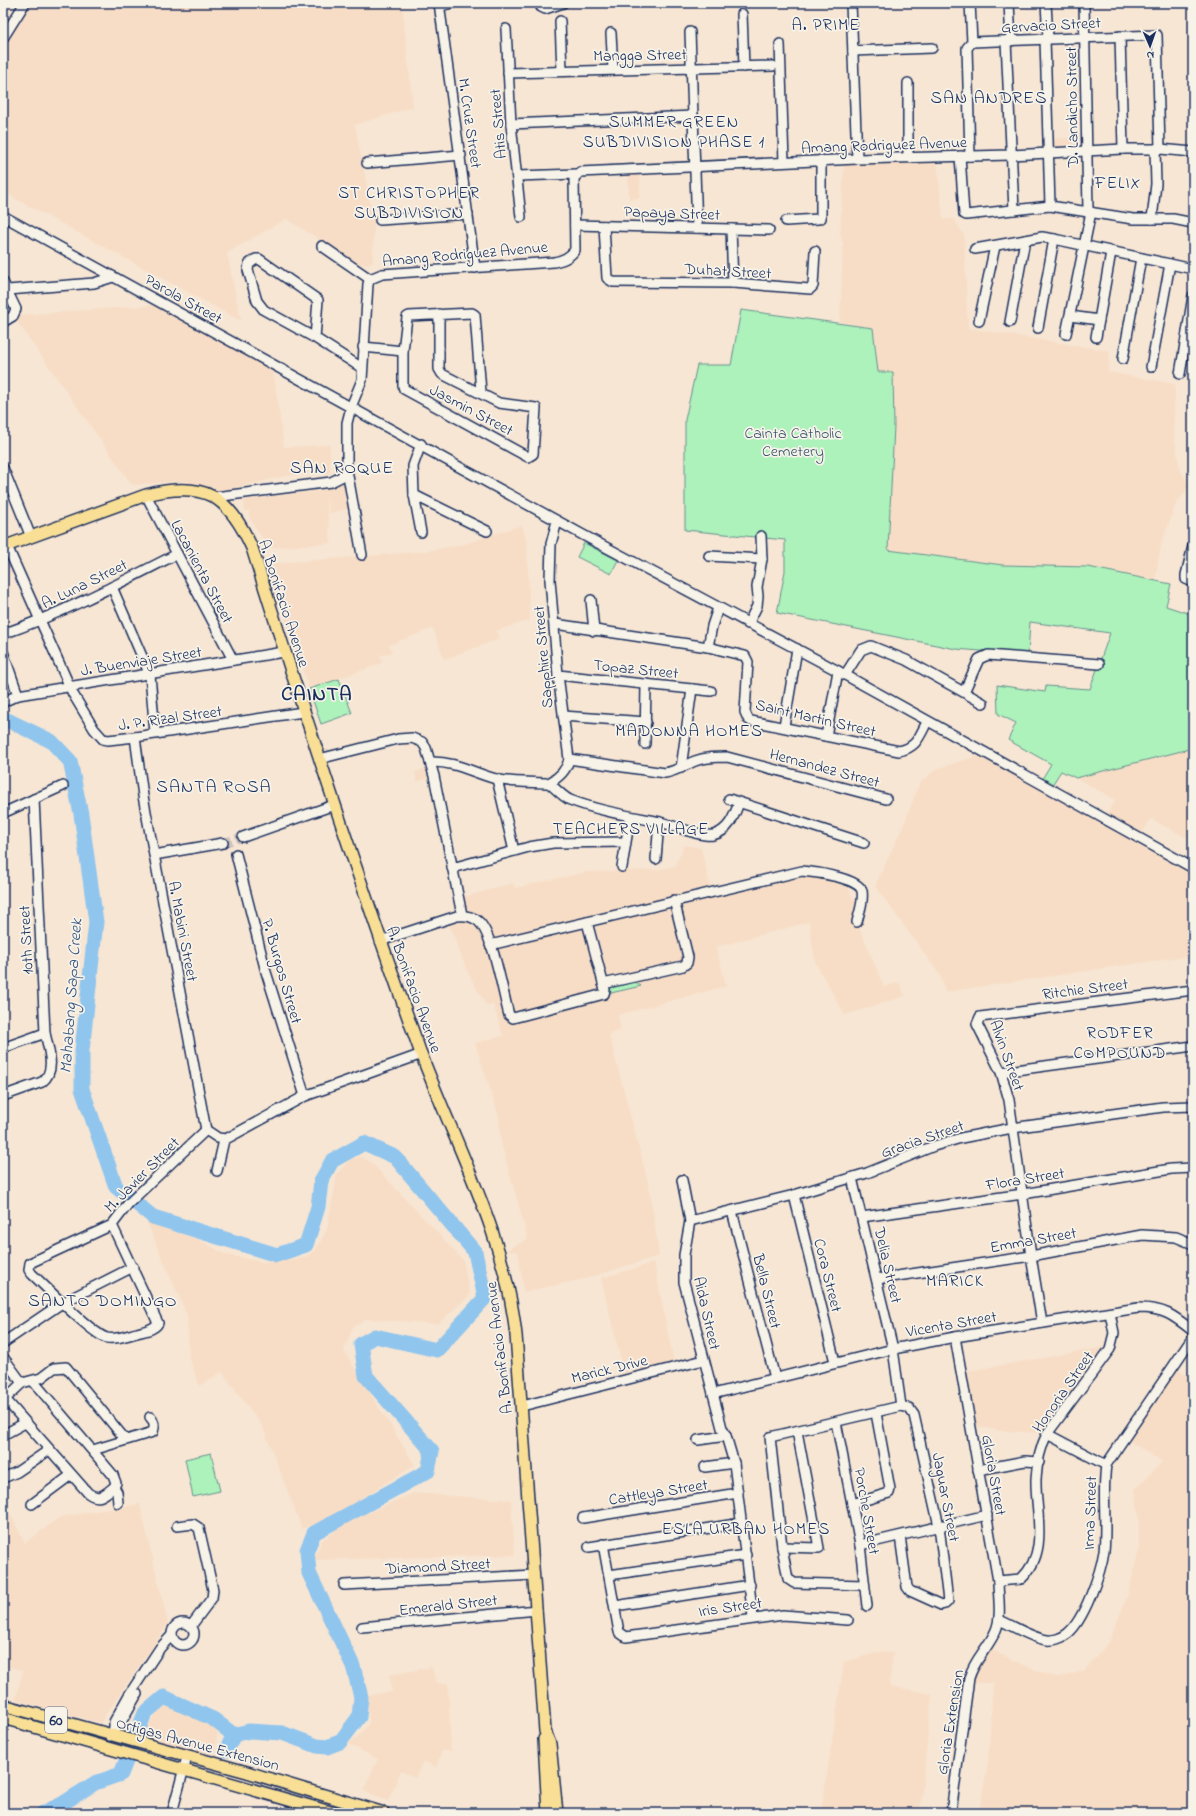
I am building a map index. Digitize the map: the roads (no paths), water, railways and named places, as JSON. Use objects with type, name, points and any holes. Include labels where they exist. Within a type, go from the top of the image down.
[{"type":"main road","name":"A. Bonifacio Avenue","points":[[5,546],[146,495],[163,491],[184,489],[199,491],[214,497],[230,509],[236,516],[252,548],[303,712],[380,941],[422,1054],[491,1226],[504,1265],[513,1310],[522,1406],[546,1731],[550,1744],[557,1813]]},
{"type":"main road","name":"Ortigas Avenue Extension","points":[[3,1705],[112,1732],[133,1742],[247,1772],[384,1813]]},
{"type":"main road","name":"Ortigas Avenue Extension","points":[[3,1718],[334,1813]]},
{"type":"main road","name":"A. Bonifacio Avenue","points":[[546,1731],[543,1744],[548,1813]]},
{"type":"street","points":[[3,38],[25,3]]},
{"type":"street","points":[[439,5],[454,3]]},
{"type":"street","points":[[541,3],[541,7],[545,9],[563,3]]},
{"type":"street","points":[[851,3],[857,159]]},
{"type":"street","points":[[970,3],[972,42],[967,48],[964,214],[968,215],[1050,206],[1133,219],[1173,219],[1193,223]]},
{"type":"street","points":[[1009,3],[1010,155],[1014,210]]},
{"type":"street","points":[[1046,3],[1047,153],[1050,206]]},
{"type":"street","name":"D. Landicho Street","points":[[1066,334],[1085,245],[1089,211],[1084,3]]},
{"type":"street","name":"M. Cruz Street","points":[[439,5],[476,268]]},
{"type":"street","points":[[742,14],[744,67]]},
{"type":"street","points":[[560,21],[562,71]]},
{"type":"street","name":"Atis Street","points":[[506,29],[511,124],[521,217]]},
{"type":"street","points":[[690,32],[697,228]]},
{"type":"street","points":[[611,33],[613,70]]},
{"type":"street","name":"Gervacio Street","points":[[972,42],[1046,40],[1156,34],[1158,37],[1158,149]]},
{"type":"street","points":[[1120,36],[1123,149]]},
{"type":"street","points":[[780,44],[784,162]]},
{"type":"street","points":[[852,51],[932,48]]},
{"type":"street","name":"Mangga Street","points":[[508,74],[562,71],[773,66]]},
{"type":"street","points":[[908,83],[908,157]]},
{"type":"street","points":[[511,124],[693,116]]},
{"type":"street","name":"Amang Rodriguez Avenue","points":[[517,176],[577,174],[583,171],[821,160],[1010,155],[1123,149],[1158,149],[1193,152]]},
{"type":"street","points":[[1152,219],[1158,149]]},
{"type":"street","points":[[367,163],[461,156]]},
{"type":"street","points":[[786,221],[818,220],[822,218],[821,160]]},
{"type":"street","name":"Amang Rodriguez Avenue","points":[[362,555],[347,470],[346,423],[362,380],[363,348],[370,279],[382,274],[476,268],[564,259],[571,255],[575,250],[576,225],[574,178],[577,174]]},
{"type":"street","points":[[380,220],[468,214]]},
{"type":"street","name":"Parola Street","points":[[3,216],[420,444],[557,521],[842,673],[927,722],[1193,868]]},
{"type":"street","name":"Papaya Street","points":[[576,225],[769,230]]},
{"type":"street","name":"Duhat Street","points":[[604,226],[607,278],[613,282],[733,283],[810,289],[813,286],[814,252]]},
{"type":"street","points":[[731,229],[733,283]]},
{"type":"street","points":[[975,249],[1025,240],[1042,238],[1054,239],[1193,269]]},
{"type":"street","points":[[1038,328],[1054,239]]},
{"type":"street","points":[[1010,322],[1025,240]]},
{"type":"street","points":[[322,246],[370,279]]},
{"type":"street","points":[[979,321],[995,246]]},
{"type":"street","points":[[1096,337],[1112,252]]},
{"type":"street","points":[[1123,358],[1141,258]]},
{"type":"street","points":[[315,338],[318,300],[259,259],[249,264],[248,270],[257,301],[264,310],[315,338],[362,368]]},
{"type":"street","points":[[1152,367],[1170,264]]},
{"type":"street","points":[[8,290],[94,284],[113,277]]},
{"type":"street","points":[[3,282],[16,309],[13,316],[3,322]]},
{"type":"street","points":[[1180,374],[1193,296]]},
{"type":"street","points":[[363,348],[403,351],[406,318],[409,316],[439,314],[472,313],[476,319],[481,392],[440,372],[439,314]]},
{"type":"street","points":[[1070,316],[1099,320]]},
{"type":"street","name":"Jasmin Street","points":[[403,351],[403,386],[407,391],[528,457],[533,454],[537,410],[534,406],[499,403],[481,392]]},
{"type":"street","points":[[420,444],[414,466],[414,495],[421,532]]},
{"type":"street","points":[[3,468],[31,537]]},
{"type":"street","points":[[214,497],[331,482],[341,477],[347,470]]},
{"type":"street","name":"Lacanienta Street","points":[[146,495],[233,660]]},
{"type":"street","points":[[414,495],[487,531]]},
{"type":"street","name":"Sapphire Street","points":[[557,521],[551,544],[550,580],[555,624],[558,675],[569,759]]},
{"type":"street","points":[[748,624],[757,606],[757,587],[762,559],[761,536]]},
{"type":"street","points":[[5,546],[70,686]]},
{"type":"street","points":[[1193,546],[1186,571],[1186,579],[1193,582]]},
{"type":"street","name":"A. Luna Street","points":[[3,634],[40,621],[177,554]]},
{"type":"street","points":[[709,556],[762,559]]},
{"type":"street","points":[[112,587],[150,675],[155,733]]},
{"type":"street","points":[[591,600],[594,631]]},
{"type":"street","points":[[708,647],[712,626],[718,608]]},
{"type":"street","name":"Saint Martin Street","points":[[555,624],[708,647],[741,654],[747,659],[744,712],[748,719],[899,751],[909,749],[916,744],[927,722]]},
{"type":"street","points":[[826,736],[842,673],[861,650],[871,646],[906,660],[983,703]]},
{"type":"street","points":[[784,726],[797,649]]},
{"type":"street","points":[[3,652],[18,695]]},
{"type":"street","name":"J. Buenviaje Street","points":[[3,702],[18,695],[150,675],[284,652]]},
{"type":"street","points":[[964,692],[979,659],[988,655],[1099,664]]},
{"type":"street","name":"Topaz Street","points":[[558,675],[711,691]]},
{"type":"street","points":[[645,744],[646,684]]},
{"type":"street","name":"J. P. Rizal Street","points":[[70,686],[80,708],[98,734],[103,739],[108,740],[219,726],[303,712]]},
{"type":"street","points":[[681,768],[692,689]]},
{"type":"street","points":[[563,716],[646,722]]},
{"type":"street","name":"A. Mabini Street","points":[[134,737],[154,854],[206,1130]]},
{"type":"street","points":[[319,759],[398,739],[412,738],[422,742],[430,762],[462,915]]},
{"type":"street","name":"Hernandez Street","points":[[569,759],[665,773],[681,768],[695,761],[714,757],[727,757],[886,799]]},
{"type":"street","points":[[549,783],[560,775],[569,759]]},
{"type":"street","points":[[430,762],[444,761],[497,779],[549,783],[569,799],[630,817],[660,822],[704,834],[713,835],[724,830],[731,823],[740,803]]},
{"type":"street","points":[[497,779],[514,851]]},
{"type":"street","points":[[3,813],[63,786]]},
{"type":"street","name":"10th Street","points":[[3,1096],[42,1082],[47,1078],[50,1072],[51,1062],[45,1032],[34,799]]},
{"type":"street","points":[[729,799],[864,843]]},
{"type":"street","points":[[243,837],[334,805]]},
{"type":"street","points":[[622,867],[630,817]]},
{"type":"street","points":[[656,859],[660,822]]},
{"type":"street","points":[[452,868],[514,851],[553,843],[625,842]]},
{"type":"street","points":[[154,854],[223,843]]},
{"type":"street","name":"P. Burgos Street","points":[[236,854],[266,972],[305,1096]]},
{"type":"street","points":[[490,945],[792,873],[813,872],[856,883],[860,887],[862,896],[857,922]]},
{"type":"street","points":[[603,984],[683,966],[687,963],[688,957],[674,900]]},
{"type":"street","points":[[380,941],[462,915],[479,921],[486,933],[509,1015],[512,1018],[600,996],[605,992],[587,922]]},
{"type":"street","name":"Ritchie Street","points":[[980,1017],[1193,990]]},
{"type":"street","name":"Alvin Street","points":[[980,1017],[977,1024],[1001,1072],[1009,1100],[1042,1323]]},
{"type":"street","points":[[3,1048],[45,1032]]},
{"type":"street","points":[[1001,1072],[1193,1046]]},
{"type":"street","points":[[206,1130],[224,1140],[305,1096],[422,1054]]},
{"type":"street","name":"Gracia Street","points":[[690,1222],[794,1195],[852,1178],[941,1144],[961,1138],[1012,1128],[1163,1107],[1193,1106]]},
{"type":"street","name":"M. Javier Street","points":[[62,1303],[32,1274],[29,1270],[30,1263],[112,1225],[128,1204],[206,1130]]},
{"type":"street","points":[[217,1171],[224,1140]]},
{"type":"street","name":"Flora Street","points":[[862,1217],[1023,1194],[1171,1169],[1193,1168]]},
{"type":"street","name":"Delia Street","points":[[852,1178],[893,1349],[901,1406]]},
{"type":"street","name":"Aida Street","points":[[682,1180],[690,1222],[683,1269],[684,1282],[713,1394],[734,1463],[753,1617]]},
{"type":"street","name":"Cora Street","points":[[794,1195],[835,1362]]},
{"type":"street","name":"Bella Street","points":[[732,1211],[775,1378]]},
{"type":"street","points":[[62,1303],[98,1335],[106,1338],[113,1339],[152,1328],[158,1323],[112,1225]]},
{"type":"street","name":"Emma Street","points":[[877,1279],[1031,1256],[1142,1235],[1176,1237],[1193,1244]]},
{"type":"street","points":[[4,1342],[62,1303],[133,1267]]},
{"type":"street","name":"Vicenta Street","points":[[713,1394],[835,1362],[893,1349],[955,1337],[1138,1308],[1161,1310],[1171,1314],[1193,1331]]},
{"type":"street","name":"Honoria Street","points":[[998,1581],[1021,1579],[1029,1569],[1036,1553],[1040,1538],[1036,1479],[1041,1446],[1047,1434],[1110,1350],[1114,1333],[1110,1313]]},
{"type":"street","name":"Gloria Street","points":[[955,1337],[998,1581],[999,1620]]},
{"type":"street","name":"Irma Street","points":[[999,1620],[1039,1638],[1047,1640],[1063,1637],[1072,1629],[1092,1592],[1102,1564],[1104,1549],[1103,1486],[1106,1465],[1193,1337]]},
{"type":"street","points":[[3,1357],[22,1383]]},
{"type":"street","name":"Marick Drive","points":[[522,1406],[704,1360]]},
{"type":"street","points":[[32,1381],[113,1475],[116,1483],[114,1487],[101,1497],[94,1498],[5,1400],[22,1383],[41,1378],[54,1368],[66,1367],[125,1439]]},
{"type":"street","points":[[864,1585],[794,1583],[788,1579],[782,1547],[770,1437],[901,1406]]},
{"type":"street","name":"Jaguar Street","points":[[900,1536],[907,1587],[910,1591],[941,1605],[945,1604],[948,1601],[939,1526],[914,1415],[909,1408],[901,1406]]},
{"type":"street","points":[[852,1504],[889,1494],[890,1489],[876,1413]]},
{"type":"street","points":[[93,1450],[152,1432],[155,1427],[154,1421],[150,1417]]},
{"type":"street","name":"Porche Street","points":[[836,1422],[860,1545],[867,1606]]},
{"type":"street","points":[[3,1435],[25,1423]]},
{"type":"street","points":[[782,1547],[819,1548],[797,1431]]},
{"type":"street","points":[[698,1440],[724,1432]]},
{"type":"street","points":[[1047,1434],[1106,1465]]},
{"type":"street","points":[[3,1478],[17,1472],[49,1450]]},
{"type":"street","points":[[978,1470],[1025,1461],[1039,1462]]},
{"type":"street","points":[[706,1467],[734,1463]]},
{"type":"street","points":[[32,1504],[72,1475]]},
{"type":"street","points":[[114,1487],[117,1492],[118,1503]]},
{"type":"street","name":"Cattleya Street","points":[[583,1518],[738,1493]]},
{"type":"street","points":[[860,1545],[987,1515]]},
{"type":"street","points":[[177,1526],[193,1524],[199,1528],[213,1590],[212,1598],[191,1626]]},
{"type":"street","points":[[589,1547],[742,1524]]},
{"type":"street","points":[[603,1544],[615,1606],[750,1585]]},
{"type":"street","points":[[609,1575],[746,1554]]},
{"type":"street","name":"Diamond Street","points":[[344,1585],[534,1575]]},
{"type":"street","name":"Iris Street","points":[[615,1606],[619,1632],[622,1635],[630,1636],[753,1617],[783,1615],[848,1620]]},
{"type":"street","name":"Emerald Street","points":[[362,1628],[536,1610]]},
{"type":"street","name":"Gloria Extension","points":[[951,1813],[969,1678],[973,1665],[987,1647],[997,1629],[999,1620]]},
{"type":"street","points":[[112,1732],[114,1722],[129,1695],[160,1648],[173,1638],[174,1628],[178,1624],[185,1623],[191,1626],[194,1632],[190,1642],[184,1645],[173,1638]]},
{"type":"street","points":[[172,1813],[187,1756]]},
{"type":"waterway","name":"Mahabang Sapa Creek","points":[[3,718],[51,741],[70,761],[81,814],[96,922],[82,1051],[82,1089],[116,1187],[153,1217],[277,1255],[306,1245],[318,1207],[321,1181],[332,1161],[364,1143],[395,1157],[475,1252],[485,1298],[437,1350],[375,1336],[361,1344],[366,1376],[432,1451],[428,1471],[314,1533],[307,1550],[309,1573],[353,1666],[361,1697],[359,1717],[340,1742],[327,1747],[317,1746],[282,1733],[249,1731],[234,1735],[226,1750]]},
{"type":"waterway","points":[[43,1813],[62,1804],[95,1783],[121,1774],[145,1713],[164,1697],[213,1719],[234,1735]]},
{"type":"tunnel","points":[[223,843],[243,837]]},
{"type":"district","name":"A. PRIME","points":[[826,24]]},
{"type":"district","name":"SAN ANDRES","points":[[989,97]]},
{"type":"district","name":"SUMMER GREEN SUBDIVISION PHASE 1","points":[[674,131]]},
{"type":"district","name":"FELIX","points":[[1118,182]]},
{"type":"district","name":"ST CHRISTOPHER SUBDIVISION","points":[[409,202]]},
{"type":"district","name":"SAN ROQUE","points":[[342,467]]},
{"type":"district","name":"CAINTA","points":[[317,693]]},
{"type":"district","name":"MADONNA HOMES","points":[[689,730]]},
{"type":"district","name":"SANTA ROSA","points":[[214,786]]},
{"type":"district","name":"TEACHERS VILLAGE","points":[[631,828]]},
{"type":"district","name":"RODFER COMPOUND","points":[[1120,1042]]},
{"type":"district","name":"MARICK","points":[[955,1280]]},
{"type":"district","name":"SANTO DOMINGO","points":[[103,1300]]},
{"type":"district","name":"ESLA URBAN HOMES","points":[[746,1528]]},
{"type":"park label","name":"Cainta Catholic Cemetery","points":[[793,441]]}]
